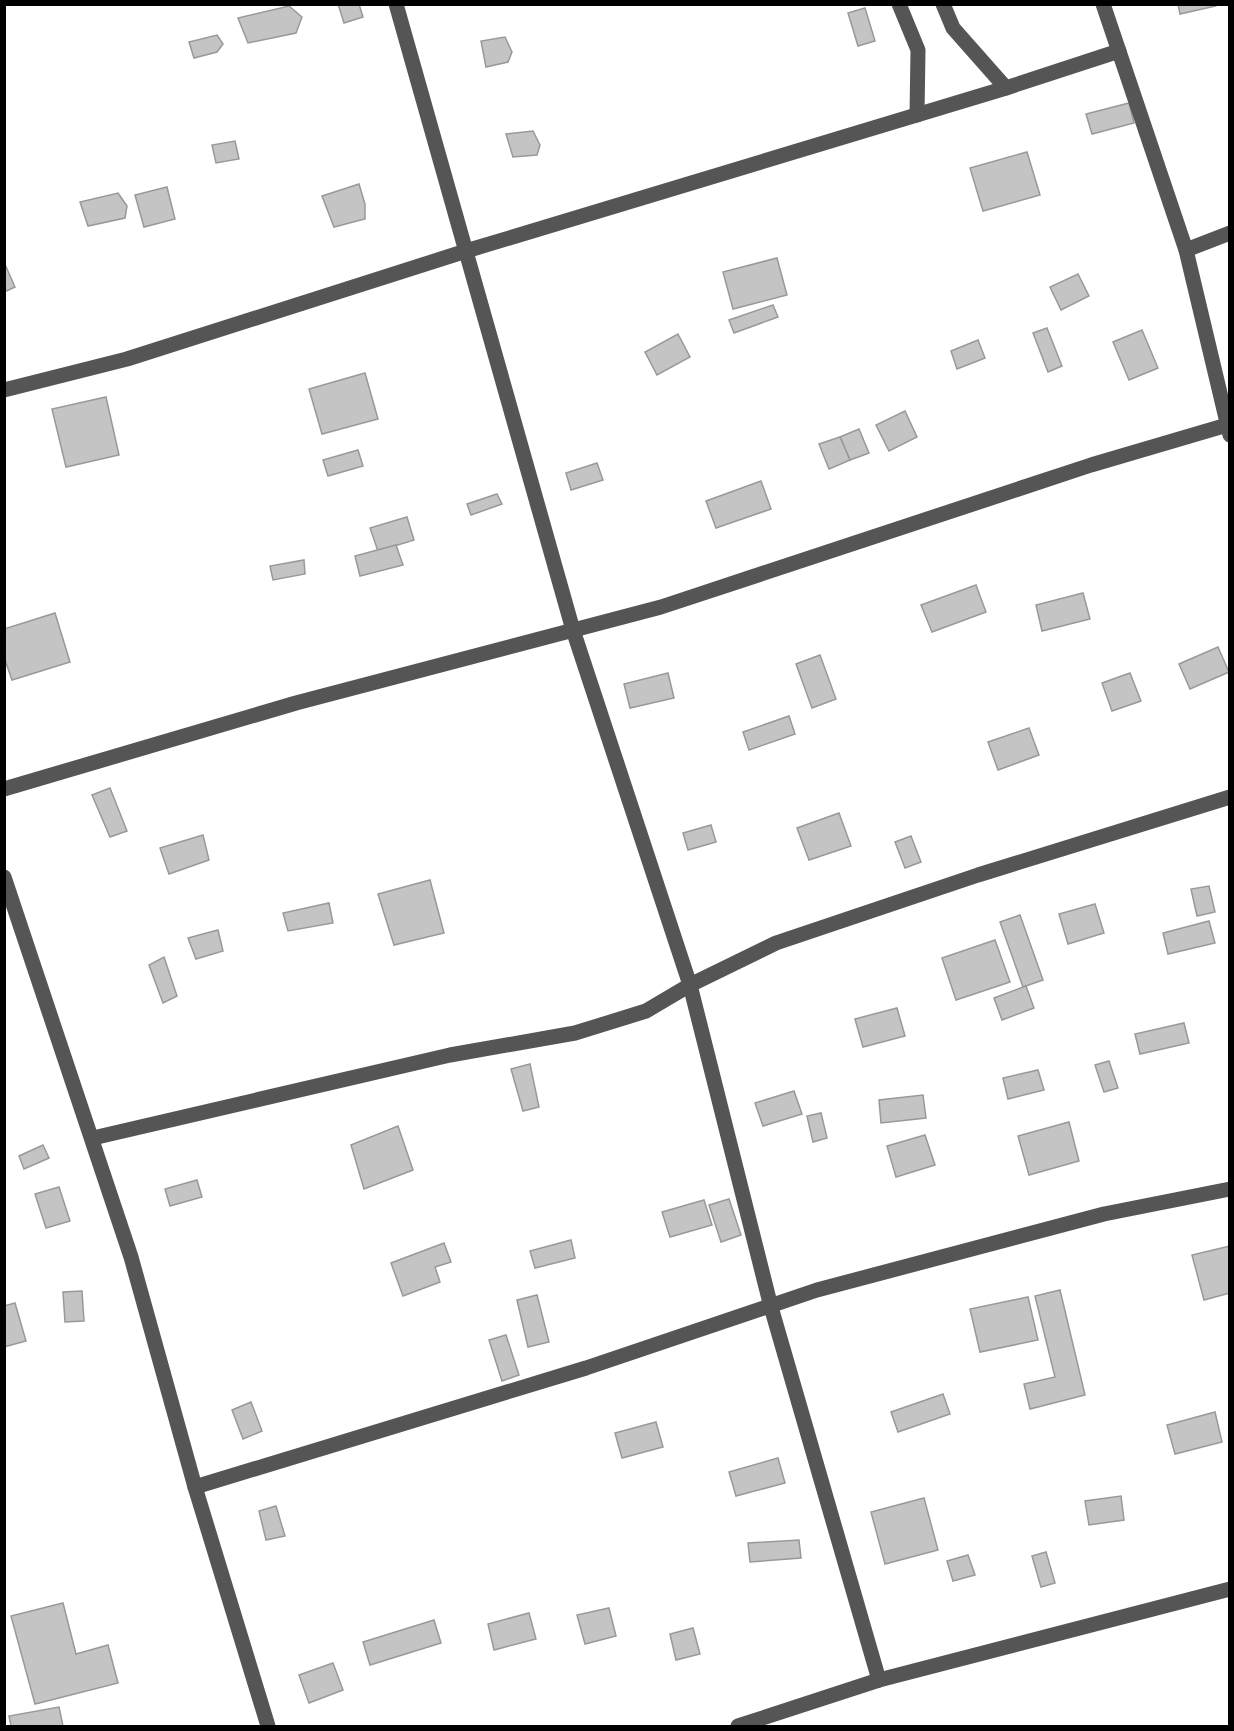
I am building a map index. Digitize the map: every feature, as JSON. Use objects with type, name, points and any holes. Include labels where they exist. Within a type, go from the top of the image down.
[{"type":"street","points":[[396,4],[573,630],[690,985],[771,1307],[879,1680]]},
{"type":"street","points":[[900,4],[918,50],[917,115]]},
{"type":"street","points":[[943,4],[953,28],[1006,88]]},
{"type":"street","points":[[4,789],[296,703],[661,607],[1091,465],[1228,430],[1186,250],[1103,4]]},
{"type":"street","points":[[4,390],[127,359],[466,251],[1006,88],[1119,51]]},
{"type":"street","points":[[1186,250],[1230,233]]},
{"type":"street","points":[[93,1138],[450,1055],[575,1033],[646,1011],[690,985],[776,943],[988,871],[1230,797]]},
{"type":"street","points":[[4,877],[131,1257],[195,1487],[268,1726]]},
{"type":"street","points":[[195,1487],[336,1443],[407,1424],[818,1290],[1104,1214],[1230,1189]]},
{"type":"street","points":[[738,1726],[879,1680],[1230,1589]]},
{"type":"building","points":[[338,4],[359,4],[363,17],[344,23]]},
{"type":"building","points":[[1178,4],[1216,4],[1216,6],[1180,14]]},
{"type":"building","points":[[289,6],[302,17],[296,33],[248,43],[238,18]]},
{"type":"building","points":[[865,8],[875,41],[858,46],[848,13]]},
{"type":"building","points":[[217,35],[223,44],[217,52],[194,58],[189,42]]},
{"type":"building","points":[[505,37],[512,52],[508,62],[486,67],[481,41]]},
{"type":"building","points":[[1129,103],[1134,123],[1092,134],[1086,114]]},
{"type":"building","points":[[533,131],[540,145],[537,155],[513,157],[506,134]]},
{"type":"building","points":[[235,141],[239,159],[216,163],[212,145]]},
{"type":"building","points":[[1027,152],[1040,195],[983,211],[970,168]]},
{"type":"building","points":[[359,184],[365,204],[365,219],[334,227],[322,196]]},
{"type":"building","points":[[167,187],[175,219],[144,227],[135,195]]},
{"type":"building","points":[[118,193],[127,206],[125,218],[88,226],[80,202]]},
{"type":"building","points":[[777,258],[787,295],[733,309],[723,272]]},
{"type":"building","points":[[4,262],[15,287],[4,292]]},
{"type":"building","points":[[1078,274],[1089,296],[1061,310],[1050,287]]},
{"type":"building","points":[[773,305],[778,317],[734,333],[729,320]]},
{"type":"building","points":[[1047,328],[1062,366],[1048,372],[1033,333]]},
{"type":"building","points":[[1142,330],[1158,368],[1129,380],[1113,342]]},
{"type":"building","points":[[678,334],[690,357],[657,375],[645,352]]},
{"type":"building","points":[[978,340],[985,358],[957,369],[951,351]]},
{"type":"building","points":[[365,373],[378,419],[322,434],[309,389]]},
{"type":"building","points":[[106,397],[119,455],[66,467],[52,409]]},
{"type":"building","points":[[905,411],[917,437],[889,451],[876,425]]},
{"type":"building","points":[[859,429],[869,453],[850,460],[840,437]]},
{"type":"building","points":[[840,437],[850,460],[829,469],[819,444]]},
{"type":"building","points":[[358,450],[363,466],[328,476],[323,460]]},
{"type":"building","points":[[597,463],[603,480],[571,490],[566,473]]},
{"type":"building","points":[[761,481],[771,509],[716,528],[706,501]]},
{"type":"building","points":[[497,494],[502,504],[471,515],[467,504]]},
{"type":"building","points":[[407,517],[414,540],[378,551],[370,528]]},
{"type":"building","points":[[396,545],[403,565],[360,576],[355,556]]},
{"type":"building","points":[[304,560],[305,574],[273,580],[270,566]]},
{"type":"building","points":[[976,585],[986,612],[932,632],[921,605]]},
{"type":"building","points":[[1083,593],[1090,619],[1042,631],[1036,605]]},
{"type":"building","points":[[55,613],[70,662],[12,680],[4,657],[4,629]]},
{"type":"building","points":[[1218,647],[1229,672],[1190,689],[1179,664]]},
{"type":"building","points":[[820,655],[836,699],[812,708],[796,664]]},
{"type":"building","points":[[668,673],[674,698],[630,708],[624,684]]},
{"type":"building","points":[[1130,673],[1141,701],[1112,711],[1102,683]]},
{"type":"building","points":[[789,716],[795,734],[749,750],[743,732]]},
{"type":"building","points":[[1029,728],[1039,755],[998,770],[988,742]]},
{"type":"building","points":[[110,788],[127,831],[110,837],[92,795]]},
{"type":"building","points":[[839,813],[851,846],[809,860],[797,828]]},
{"type":"building","points":[[711,825],[716,842],[688,850],[683,833]]},
{"type":"building","points":[[203,835],[209,860],[169,874],[160,848]]},
{"type":"building","points":[[911,836],[921,862],[905,868],[895,842]]},
{"type":"building","points":[[430,880],[444,933],[394,945],[378,894]]},
{"type":"building","points":[[1209,886],[1215,912],[1197,916],[1191,889]]},
{"type":"building","points":[[329,903],[333,923],[288,931],[283,913]]},
{"type":"building","points":[[1095,904],[1104,933],[1068,944],[1059,914]]},
{"type":"building","points":[[1020,915],[1043,980],[1023,987],[1000,922]]},
{"type":"building","points":[[1209,921],[1215,943],[1168,954],[1163,933]]},
{"type":"building","points":[[218,930],[223,951],[196,959],[188,938]]},
{"type":"building","points":[[995,940],[1010,982],[956,1000],[942,958]]},
{"type":"building","points":[[164,957],[177,996],[163,1003],[149,965]]},
{"type":"building","points":[[1026,986],[1034,1008],[1002,1020],[994,998]]},
{"type":"building","points":[[897,1008],[905,1036],[863,1047],[855,1019]]},
{"type":"building","points":[[1184,1023],[1189,1043],[1140,1054],[1135,1034]]},
{"type":"building","points":[[1109,1061],[1118,1088],[1104,1092],[1095,1065]]},
{"type":"building","points":[[530,1064],[539,1107],[523,1111],[511,1069]]},
{"type":"building","points":[[1038,1070],[1044,1090],[1008,1099],[1003,1078]]},
{"type":"building","points":[[794,1091],[802,1114],[763,1126],[755,1103]]},
{"type":"building","points":[[923,1095],[926,1118],[881,1123],[879,1100]]},
{"type":"building","points":[[821,1113],[827,1138],[813,1142],[807,1116]]},
{"type":"building","points":[[1069,1122],[1079,1161],[1029,1175],[1018,1136]]},
{"type":"building","points":[[398,1126],[413,1170],[364,1189],[351,1145]]},
{"type":"building","points":[[925,1135],[935,1165],[896,1177],[887,1146]]},
{"type":"building","points":[[43,1145],[49,1158],[24,1169],[19,1156]]},
{"type":"building","points":[[197,1180],[202,1197],[170,1206],[165,1189]]},
{"type":"building","points":[[59,1187],[70,1221],[46,1228],[35,1194]]},
{"type":"building","points":[[729,1199],[741,1235],[721,1242],[709,1205]]},
{"type":"building","points":[[704,1200],[712,1225],[670,1237],[662,1212]]},
{"type":"building","points":[[571,1240],[575,1258],[535,1268],[530,1251]]},
{"type":"building","points":[[444,1243],[451,1262],[435,1267],[440,1282],[403,1296],[391,1263]]},
{"type":"building","points":[[1230,1246],[1230,1293],[1204,1300],[1192,1255]]},
{"type":"building","points":[[1060,1290],[1085,1395],[1030,1409],[1024,1384],[1055,1377],[1035,1296]]},
{"type":"building","points":[[82,1291],[84,1321],[65,1322],[63,1292]]},
{"type":"building","points":[[537,1295],[549,1342],[528,1347],[517,1300]]},
{"type":"building","points":[[1028,1297],[1038,1340],[980,1352],[970,1309]]},
{"type":"building","points":[[15,1303],[26,1341],[4,1347],[4,1306]]},
{"type":"building","points":[[506,1335],[519,1375],[502,1381],[489,1340]]},
{"type":"building","points":[[943,1394],[950,1414],[898,1432],[891,1412]]},
{"type":"building","points":[[251,1402],[262,1431],[243,1439],[232,1410]]},
{"type":"building","points":[[1215,1412],[1222,1442],[1175,1454],[1167,1425]]},
{"type":"building","points":[[656,1422],[663,1447],[622,1458],[615,1433]]},
{"type":"building","points":[[778,1458],[785,1483],[736,1496],[729,1472]]},
{"type":"building","points":[[1121,1496],[1124,1520],[1089,1525],[1085,1501]]},
{"type":"building","points":[[924,1498],[938,1550],[885,1564],[871,1512]]},
{"type":"building","points":[[276,1506],[285,1536],[266,1540],[259,1511]]},
{"type":"building","points":[[799,1540],[801,1558],[750,1562],[748,1543]]},
{"type":"building","points":[[1046,1552],[1055,1583],[1041,1587],[1032,1556]]},
{"type":"building","points":[[968,1555],[975,1575],[953,1581],[947,1561]]},
{"type":"building","points":[[63,1603],[76,1654],[108,1645],[118,1683],[35,1704],[11,1616]]},
{"type":"building","points":[[609,1608],[616,1636],[585,1644],[577,1615]]},
{"type":"building","points":[[529,1613],[536,1639],[494,1650],[488,1624]]},
{"type":"building","points":[[434,1620],[441,1643],[370,1665],[363,1642]]},
{"type":"building","points":[[693,1628],[700,1654],[676,1660],[670,1634]]},
{"type":"building","points":[[333,1663],[343,1690],[309,1703],[299,1675]]},
{"type":"building","points":[[59,1707],[63,1726],[11,1726],[9,1716]]}]
